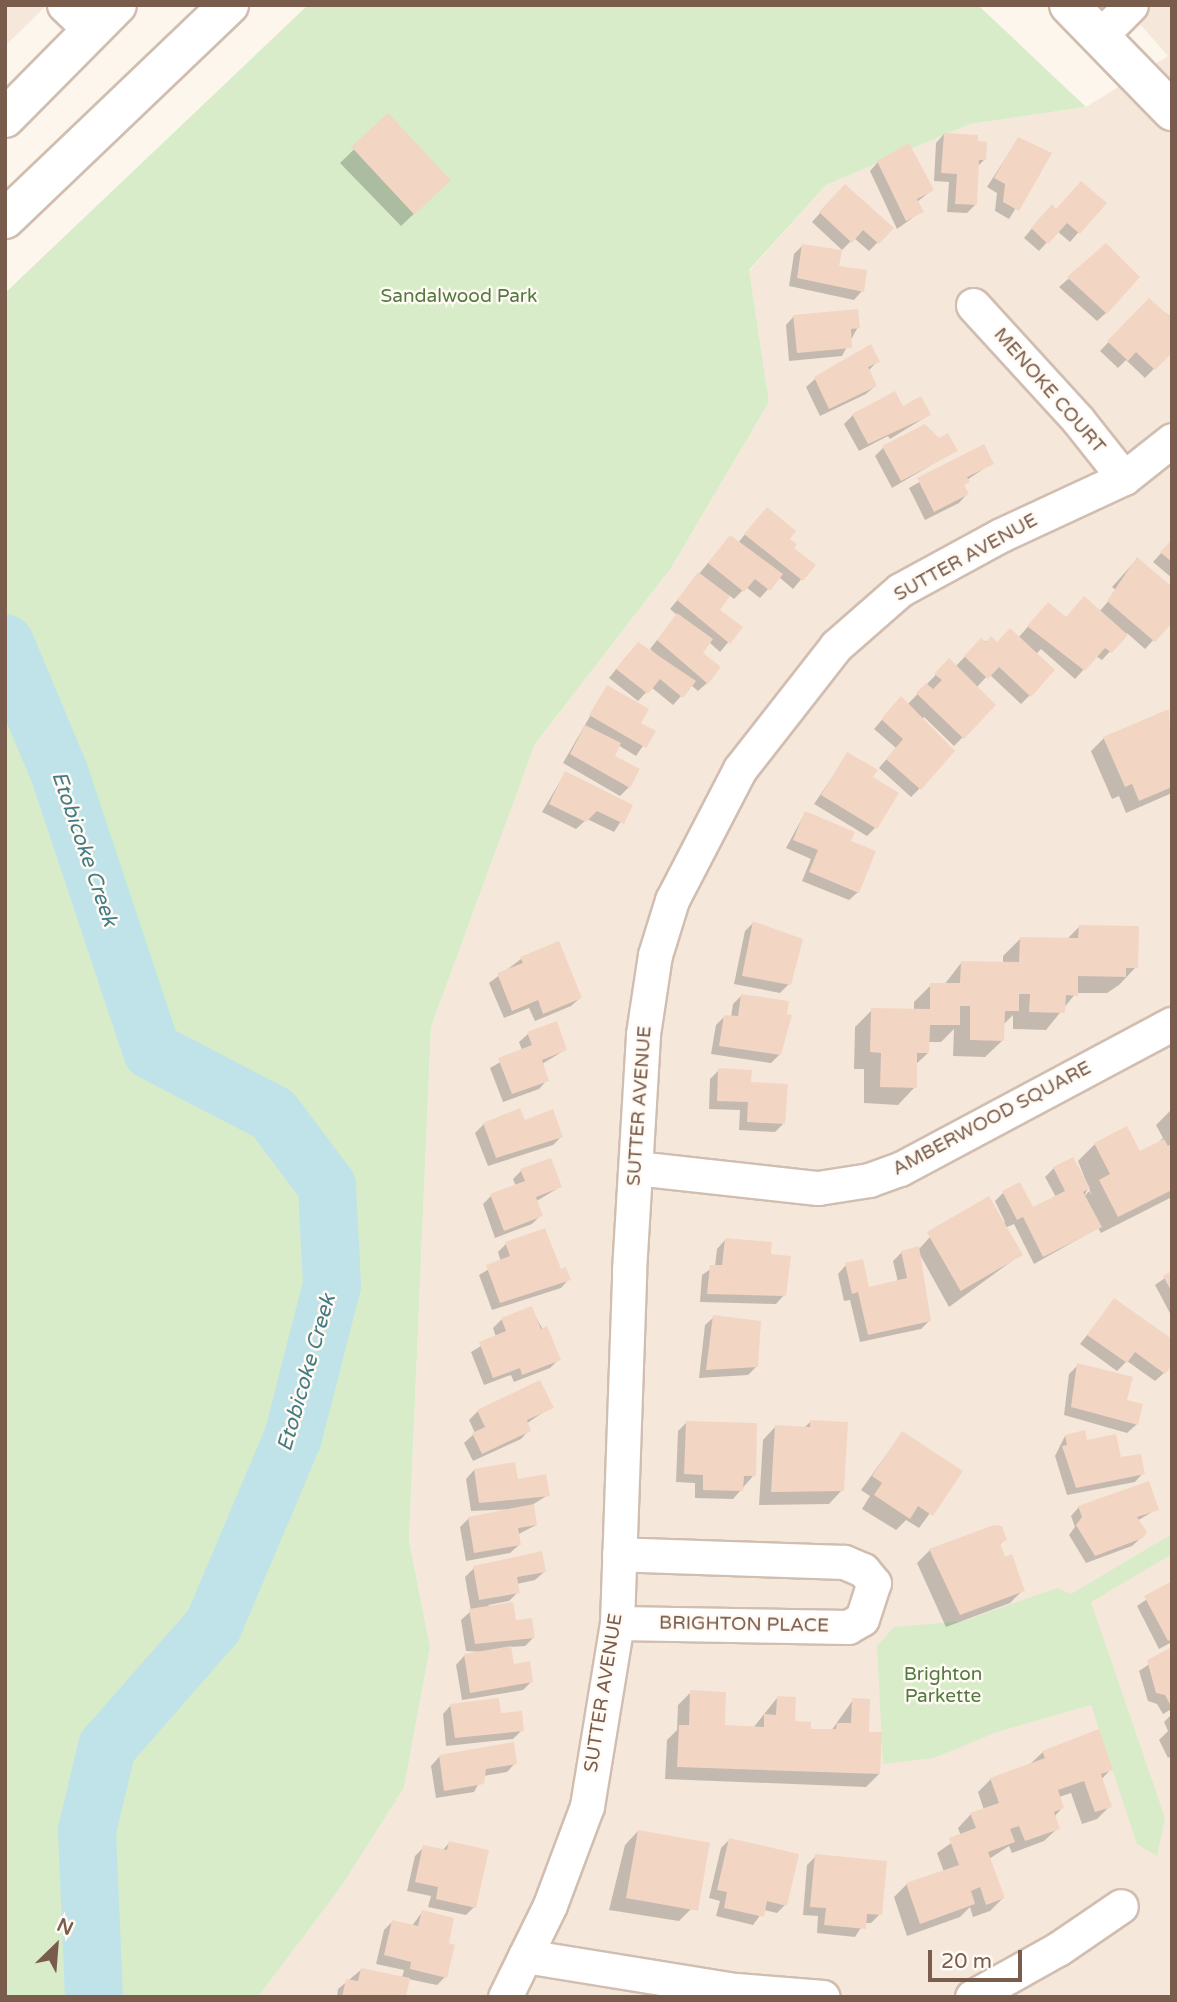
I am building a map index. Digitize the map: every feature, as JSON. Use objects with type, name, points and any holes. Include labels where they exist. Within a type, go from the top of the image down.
[{"type":"main road","points":[[5,219],[229,5]]},
{"type":"main road","points":[[1069,5],[1172,111]]},
{"type":"main road","points":[[5,118],[104,18]]},
{"type":"street","points":[[64,5],[104,18]]},
{"type":"street","points":[[1099,37],[1131,5]]},
{"type":"street","name":"MENOKE COURT","points":[[973,304],[1078,420],[1124,478]]},
{"type":"street","name":"SUTTER AVENUE","points":[[505,1997],[525,1956],[587,1806],[617,1623],[643,1034],[655,955],[682,878],[740,769],[836,646],[900,590],[1001,535],[1124,478],[1172,440]]},
{"type":"street","name":"AMBERWOOD SQUARE","points":[[636,1168],[818,1188],[869,1180],[900,1169],[1172,1024]]},
{"type":"street","name":"BRIGHTON PLACE","points":[[617,1623],[848,1628],[862,1619],[874,1584],[863,1570],[844,1562],[619,1554]]},
{"type":"street","points":[[972,1997],[1058,1949],[1121,1906]]},
{"type":"street","points":[[525,1956],[736,1990],[823,1997]]},
{"type":"shaded area","points":[[5,5],[47,5],[5,46]]},
{"type":"shaded area","points":[[1123,5],[1172,5],[1172,1997],[258,1997],[341,1887],[404,1788],[430,1647],[409,1540],[431,1027],[535,744],[671,568],[769,402],[749,271],[826,185],[970,124],[1086,107],[1168,56]]},
{"type":"green space","name":"Sandalwood Park","points":[[308,5],[978,5],[1086,107],[970,124],[826,185],[749,270],[769,402],[671,568],[535,744],[431,1027],[409,1540],[430,1647],[404,1788],[341,1887],[258,1997],[5,1997],[5,293]]},
{"type":"green space","name":"Brighton Parkette","points":[[1172,1534],[1172,1554],[1091,1602],[1165,1818],[1157,1856],[1137,1844],[1091,1705],[997,1732],[934,1758],[883,1764],[877,1646],[894,1627],[964,1621],[1057,1588],[1071,1594]]},
{"type":"building","points":[[388,113],[451,180],[414,214],[351,147]]},
{"type":"building","points":[[944,133],[978,135],[978,141],[987,142],[986,160],[979,160],[977,205],[955,204],[957,174],[941,173]]},
{"type":"building","points":[[1018,137],[1052,153],[1019,211],[1003,202],[1005,184],[994,178]]},
{"type":"building","points":[[909,143],[934,190],[917,199],[924,212],[906,221],[877,161]]},
{"type":"building","points":[[1081,181],[1107,203],[1080,234],[1067,223],[1048,244],[1031,228],[1052,204],[1056,209]]},
{"type":"building","points":[[845,184],[894,228],[879,244],[863,230],[852,243],[819,212]]},
{"type":"building","points":[[1106,243],[1140,277],[1107,314],[1067,277]]},
{"type":"building","points":[[802,244],[842,250],[839,266],[867,270],[864,292],[797,278]]},
{"type":"building","points":[[1149,298],[1169,316],[1172,313],[1172,353],[1155,370],[1136,352],[1128,361],[1107,341]]},
{"type":"building","points":[[858,309],[860,328],[851,329],[852,348],[797,353],[793,315]]},
{"type":"building","points":[[871,344],[880,362],[868,367],[877,386],[829,409],[814,377]]},
{"type":"building","points":[[895,391],[903,406],[921,396],[931,415],[868,444],[852,414]]},
{"type":"building","points":[[925,424],[939,438],[948,433],[958,451],[901,481],[882,446]]},
{"type":"building","points":[[984,444],[994,464],[967,477],[970,482],[964,485],[969,494],[934,512],[917,478]]},
{"type":"building","points":[[767,507],[796,531],[790,539],[797,544],[794,548],[816,565],[803,581],[744,534]]},
{"type":"building","points":[[730,535],[783,574],[770,591],[755,579],[744,592],[708,563]]},
{"type":"building","points":[[1172,540],[1172,562],[1160,552]]},
{"type":"building","points":[[1137,557],[1172,587],[1172,623],[1155,642],[1107,601]]},
{"type":"building","points":[[698,572],[730,596],[720,610],[743,627],[730,644],[677,600]]},
{"type":"building","points":[[1084,596],[1128,635],[1112,653],[1105,648],[1085,671],[1027,626],[1048,602],[1066,617]]},
{"type":"building","points":[[677,613],[713,639],[703,653],[721,667],[708,684],[657,640]]},
{"type":"building","points":[[1010,628],[1055,670],[1031,697],[999,667],[988,679],[964,656],[981,638],[986,642],[991,636],[997,642]]},
{"type":"building","points":[[638,642],[696,681],[683,698],[660,679],[648,694],[616,669]]},
{"type":"building","points":[[949,658],[996,705],[964,739],[916,693],[926,683],[933,689],[942,680],[934,674]]},
{"type":"building","points":[[607,685],[649,709],[641,723],[656,731],[646,748],[589,715]]},
{"type":"building","points":[[901,696],[955,751],[921,790],[886,759],[903,739],[881,719]]},
{"type":"building","points":[[1169,709],[1172,787],[1139,801],[1132,784],[1125,787],[1103,737]]},
{"type":"building","points":[[585,725],[621,743],[615,756],[640,769],[630,788],[570,754]]},
{"type":"building","points":[[847,752],[878,770],[873,777],[899,793],[877,829],[821,795]]},
{"type":"building","points":[[565,771],[633,805],[624,824],[597,811],[586,822],[549,804]]},
{"type":"building","points":[[805,811],[855,832],[851,841],[876,851],[859,893],[809,872],[818,850],[793,840]]},
{"type":"building","points":[[753,921],[803,939],[791,985],[742,976]]},
{"type":"building","points":[[1079,925],[1139,926],[1138,968],[1126,968],[1126,977],[1078,976],[1078,996],[1066,995],[1065,1013],[1029,1012],[1030,994],[1019,994],[1019,1011],[1005,1011],[1004,1041],[970,1040],[970,1006],[960,1006],[960,1025],[930,1025],[929,1053],[917,1053],[917,1088],[880,1087],[881,1053],[870,1052],[871,1008],[930,1009],[930,983],[960,983],[961,961],[1019,962],[1020,937],[1078,938]]},
{"type":"building","points":[[559,941],[582,998],[543,1014],[538,1000],[512,1011],[497,973],[523,963],[520,957]]},
{"type":"building","points":[[741,994],[789,1001],[787,1014],[792,1015],[781,1055],[719,1046],[724,1015],[738,1016]]},
{"type":"building","points":[[557,1021],[567,1050],[542,1060],[549,1081],[512,1094],[498,1058],[532,1045],[527,1032]]},
{"type":"building","points":[[718,1068],[752,1070],[751,1082],[788,1084],[785,1124],[747,1122],[748,1102],[717,1101]]},
{"type":"building","points":[[520,1108],[525,1120],[553,1109],[563,1137],[496,1158],[483,1123]]},
{"type":"building","points":[[1127,1126],[1140,1151],[1164,1139],[1168,1146],[1172,1143],[1172,1190],[1118,1217],[1099,1180],[1110,1174],[1094,1143]]},
{"type":"building","points":[[1073,1157],[1090,1188],[1083,1192],[1102,1227],[1043,1257],[1023,1217],[1017,1220],[1002,1191],[1020,1182],[1033,1207],[1065,1191],[1053,1167]]},
{"type":"building","points":[[551,1158],[562,1187],[536,1197],[543,1216],[504,1231],[490,1194],[525,1181],[520,1169]]},
{"type":"building","points":[[989,1196],[1023,1255],[961,1291],[927,1232]]},
{"type":"building","points":[[545,1228],[561,1269],[566,1267],[571,1280],[500,1303],[486,1265],[510,1256],[505,1242]]},
{"type":"building","points":[[725,1238],[772,1242],[771,1254],[791,1256],[786,1296],[707,1294],[710,1265],[722,1265]]},
{"type":"building","points":[[919,1246],[931,1321],[868,1335],[858,1292],[852,1294],[845,1263],[863,1259],[869,1287],[907,1278],[901,1251]]},
{"type":"building","points":[[1172,1271],[1172,1292],[1163,1276]]},
{"type":"building","points":[[1114,1298],[1172,1339],[1172,1365],[1165,1374],[1135,1352],[1127,1363],[1087,1335]]},
{"type":"building","points":[[532,1306],[541,1329],[547,1326],[561,1360],[522,1375],[520,1368],[493,1378],[479,1342],[506,1331],[501,1318]]},
{"type":"building","points":[[713,1315],[761,1321],[758,1367],[706,1370]]},
{"type":"building","points":[[1077,1363],[1133,1377],[1127,1400],[1143,1404],[1138,1425],[1071,1407]]},
{"type":"building","points":[[540,1380],[554,1408],[527,1420],[531,1431],[482,1454],[472,1433],[485,1427],[477,1410]]},
{"type":"building","points":[[810,1420],[848,1422],[844,1491],[771,1492],[775,1425],[810,1427]]},
{"type":"building","points":[[686,1421],[757,1423],[756,1476],[744,1476],[743,1491],[703,1490],[703,1475],[684,1474]]},
{"type":"building","points":[[1085,1430],[1087,1440],[1116,1434],[1121,1457],[1141,1454],[1145,1474],[1076,1488],[1062,1446],[1067,1445],[1065,1435]]},
{"type":"building","points":[[902,1431],[963,1471],[933,1516],[918,1506],[910,1519],[874,1495],[882,1483],[872,1476]]},
{"type":"building","points":[[515,1462],[518,1479],[546,1474],[550,1496],[479,1503],[474,1469]]},
{"type":"building","points":[[1149,1481],[1159,1510],[1137,1517],[1147,1532],[1143,1538],[1095,1556],[1076,1525],[1082,1517],[1078,1506]]},
{"type":"building","points":[[534,1504],[537,1525],[518,1528],[521,1545],[474,1553],[468,1517]]},
{"type":"building","points":[[994,1525],[1002,1526],[1007,1540],[1000,1543],[1005,1557],[1012,1554],[1025,1591],[960,1615],[929,1549]]},
{"type":"building","points":[[542,1551],[546,1572],[517,1577],[520,1593],[479,1600],[473,1566]]},
{"type":"building","points":[[1172,1581],[1172,1639],[1168,1641],[1144,1596]]},
{"type":"building","points":[[513,1602],[516,1620],[532,1618],[535,1638],[475,1644],[469,1609]]},
{"type":"building","points":[[511,1646],[514,1664],[530,1661],[533,1682],[470,1693],[464,1654]]},
{"type":"building","points":[[1172,1647],[1172,1708],[1165,1695],[1156,1693],[1147,1660]]},
{"type":"building","points":[[690,1690],[726,1692],[725,1725],[764,1727],[764,1714],[776,1715],[777,1696],[796,1697],[795,1721],[811,1722],[811,1729],[836,1729],[837,1723],[851,1723],[852,1698],[870,1699],[869,1732],[882,1732],[880,1774],[677,1767],[679,1725],[689,1725]]},
{"type":"building","points":[[499,1698],[501,1713],[522,1711],[524,1731],[455,1738],[450,1704]]},
{"type":"building","points":[[1099,1729],[1113,1770],[1101,1774],[1112,1807],[1095,1812],[1084,1781],[1058,1790],[1064,1808],[1054,1812],[1060,1829],[1025,1841],[1019,1826],[1010,1829],[1015,1842],[988,1852],[1005,1898],[986,1905],[980,1887],[971,1891],[975,1904],[920,1924],[906,1883],[959,1865],[949,1838],[976,1828],[970,1813],[999,1803],[990,1778],[1045,1758],[1042,1751]]},
{"type":"building","points":[[514,1742],[517,1764],[486,1769],[484,1784],[444,1791],[439,1755]]},
{"type":"building","points":[[638,1830],[710,1843],[698,1911],[626,1898]]},
{"type":"building","points":[[729,1838],[799,1854],[787,1906],[767,1901],[764,1917],[724,1908],[727,1892],[717,1890]]},
{"type":"building","points":[[449,1841],[489,1850],[476,1908],[436,1899],[438,1887],[415,1882],[423,1845],[447,1850]]},
{"type":"building","points":[[815,1854],[887,1861],[882,1915],[867,1914],[866,1929],[824,1925],[826,1908],[810,1907]]},
{"type":"building","points":[[422,1910],[454,1918],[449,1943],[455,1945],[447,1978],[410,1969],[411,1962],[384,1955],[392,1920],[418,1926]]},
{"type":"building","points":[[361,1968],[410,1978],[406,1997],[342,1997],[346,1979],[358,1981]]},
{"type":"waterway","name":"Etobicoke Creek","points":[[5,643],[59,772],[152,1051],[273,1114],[327,1186],[332,1285],[293,1437],[213,1626],[107,1747],[87,1830],[94,1997]]}]
